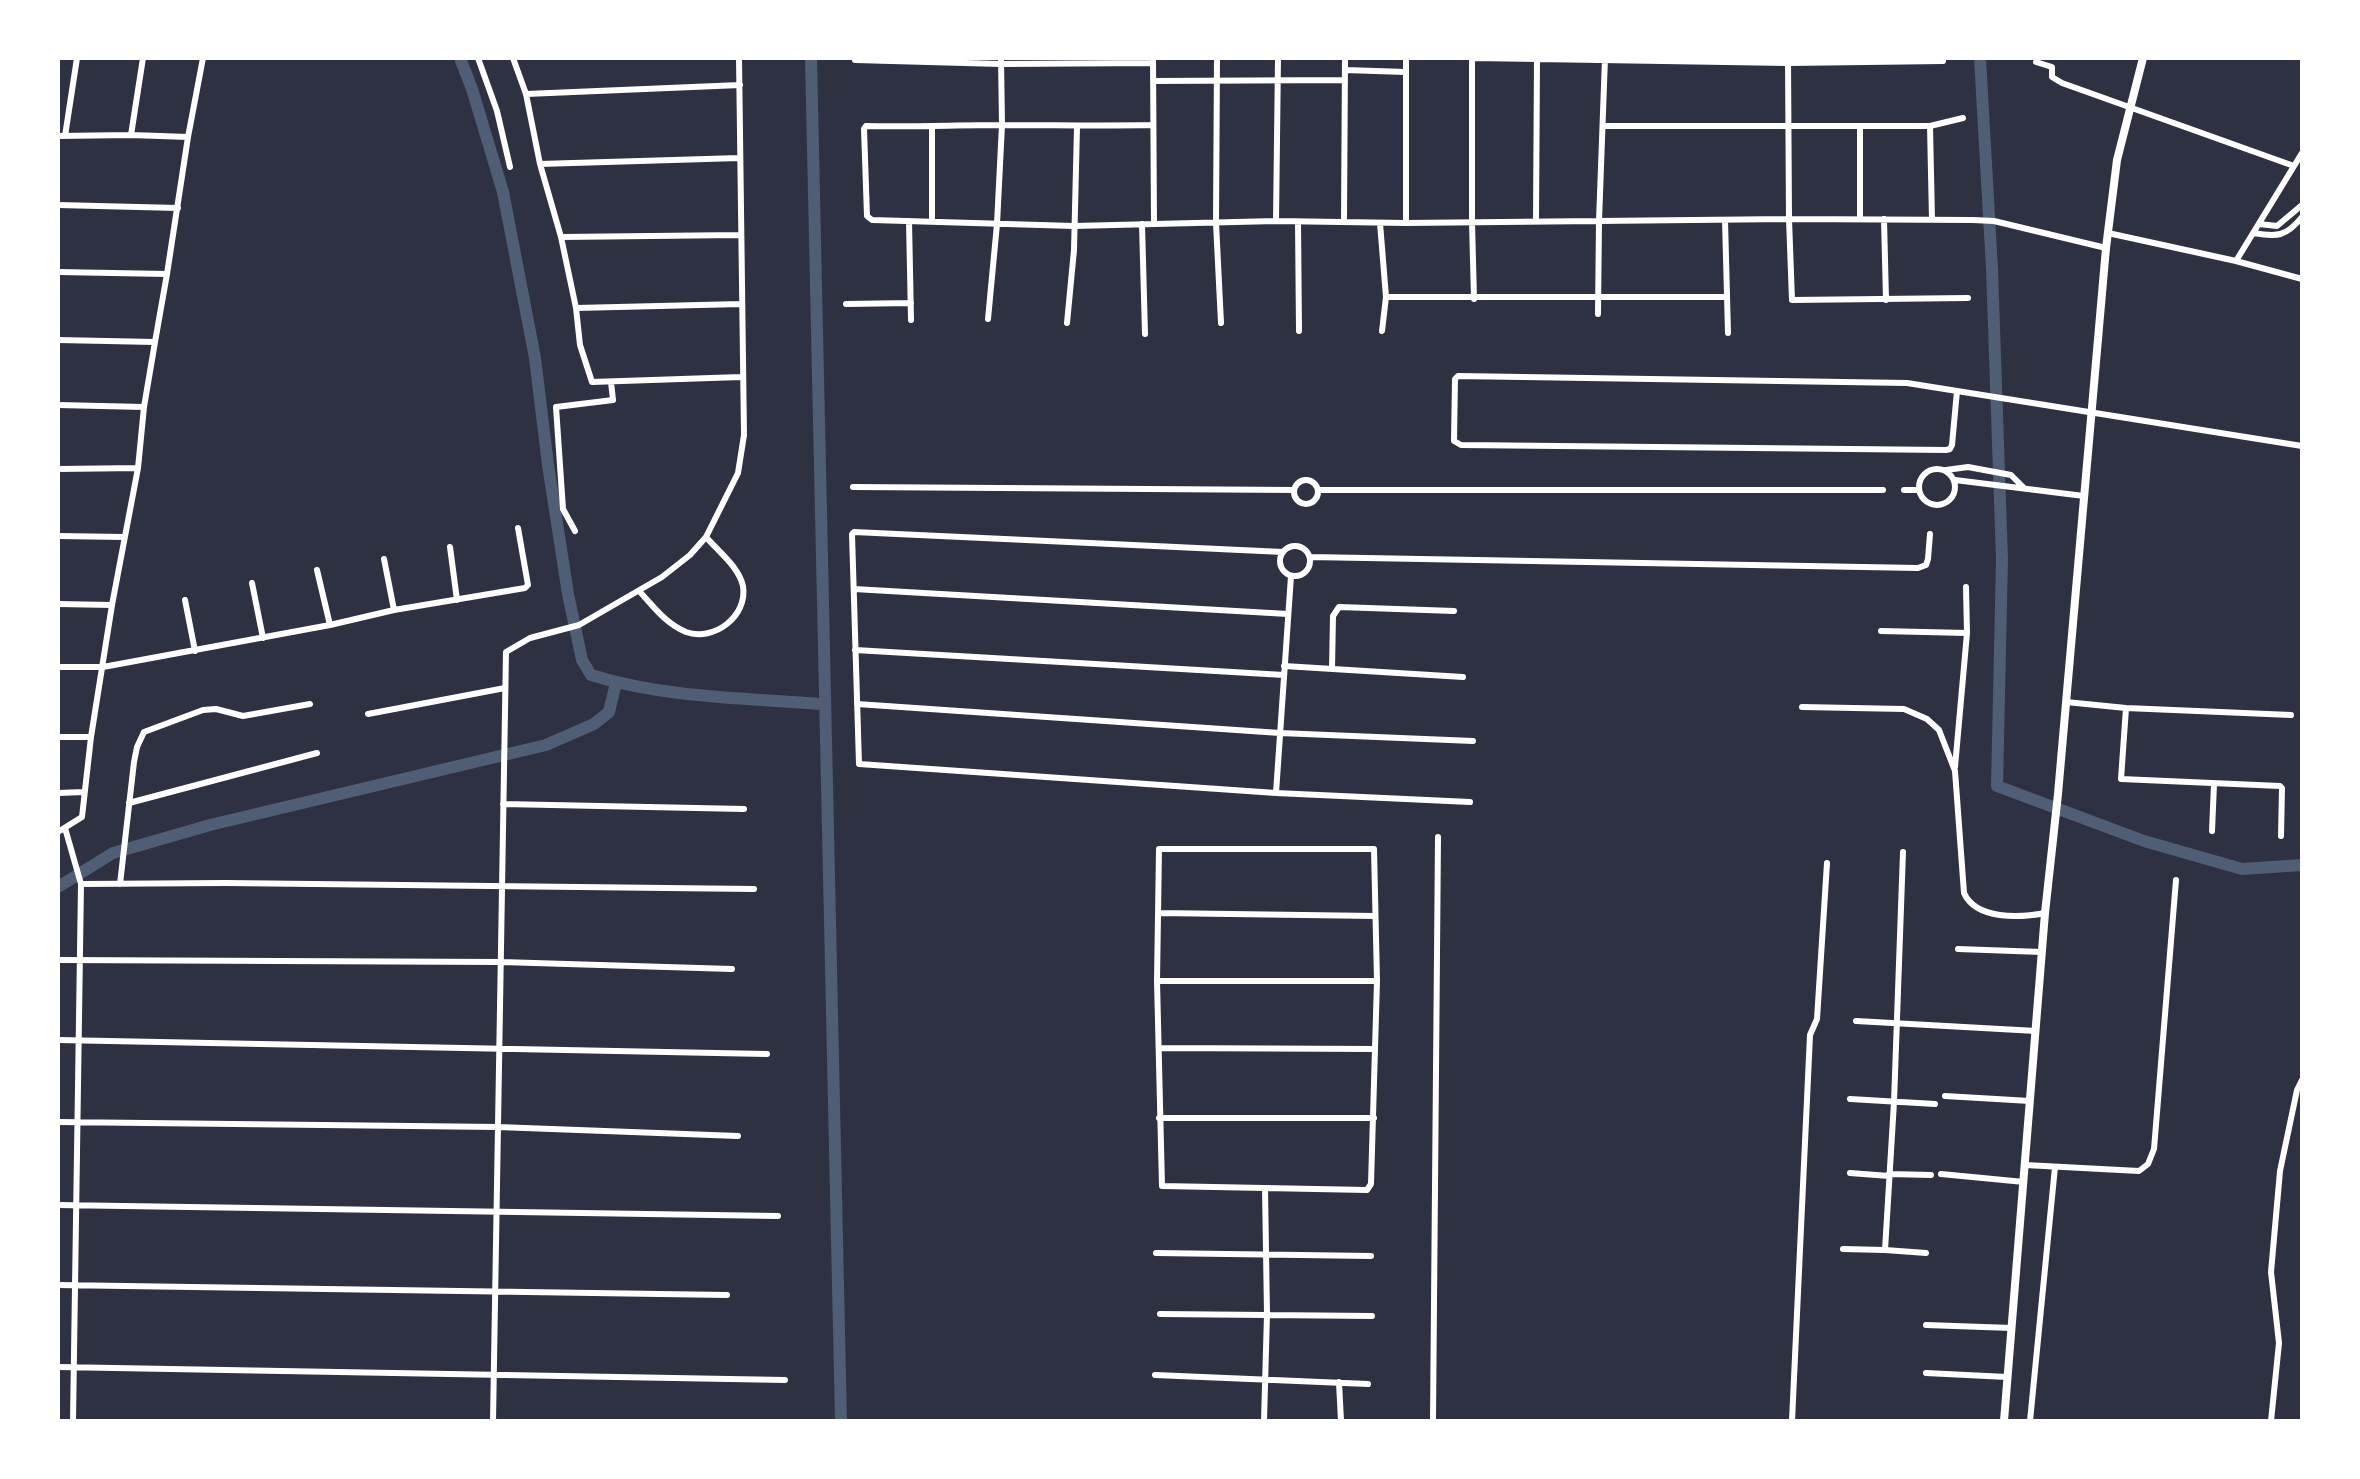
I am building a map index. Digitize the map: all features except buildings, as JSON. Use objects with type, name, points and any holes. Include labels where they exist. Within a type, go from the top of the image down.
[{"type":"street","points":[[77,58],[61,136],[188,137]]},
{"type":"street","points":[[131,135],[143,58]]},
{"type":"street","points":[[73,1421],[79,879],[61,830],[82,817],[112,605],[138,468],[144,407],[203,58]]},
{"type":"street","points":[[478,58],[497,111],[510,167]]},
{"type":"street","points":[[513,58],[526,94],[540,164],[561,237],[576,308],[580,345],[592,382],[741,377]]},
{"type":"street","points":[[493,1421],[506,652],[530,638],[579,625],[662,577],[690,555],[706,537],[738,473],[744,435],[739,58]]},
{"type":"street","points":[[1217,58],[1216,223],[1221,323]]},
{"type":"street","points":[[1276,221],[1278,58]]},
{"type":"street","points":[[1344,221],[1345,58]]},
{"type":"street","points":[[1406,58],[1406,223]]},
{"type":"street","points":[[1474,299],[1474,58],[1943,61]]},
{"type":"street","points":[[1536,221],[1537,58]]},
{"type":"street","points":[[2004,1421],[2045,913],[2106,248],[2117,160],[2143,58]]},
{"type":"street","points":[[1598,314],[1605,59]]},
{"type":"street","points":[[855,60],[1153,61],[1154,224]]},
{"type":"street","points":[[988,319],[1002,125],[1001,61]]},
{"type":"street","points":[[1788,61],[1792,300],[1968,298]]},
{"type":"street","points":[[2036,62],[2052,67],[2054,79],[2294,166]]},
{"type":"street","points":[[1345,70],[1406,72]]},
{"type":"street","points":[[1153,81],[1345,80]]},
{"type":"street","points":[[526,94],[740,85]]},
{"type":"street","points":[[1604,126],[1930,126],[1963,118]]},
{"type":"street","points":[[1152,125],[865,127],[867,216],[869,219],[909,221],[1074,226],[1276,221],[1973,220],[1994,221],[2106,248]]},
{"type":"street","points":[[1860,126],[1860,219]]},
{"type":"street","points":[[1930,126],[1932,220]]},
{"type":"street","points":[[1067,323],[1077,127]]},
{"type":"street","points":[[932,128],[932,221]]},
{"type":"street","points":[[2236,261],[2302,153]]},
{"type":"street","points":[[540,164],[739,158]]},
{"type":"street","points":[[58,205],[178,208]]},
{"type":"street","points":[[2259,224],[2277,226],[2302,205]]},
{"type":"street","points":[[2253,233],[2280,235],[2289,232],[2302,216],[2294,211]]},
{"type":"street","points":[[1884,219],[1886,300]]},
{"type":"street","points":[[1725,220],[1728,333]]},
{"type":"street","points":[[909,221],[911,320]]},
{"type":"street","points":[[1298,222],[1299,331]]},
{"type":"street","points":[[1380,223],[1386,297],[1382,331]]},
{"type":"street","points":[[1142,224],[1145,334]]},
{"type":"street","points":[[2108,233],[2302,279]]},
{"type":"street","points":[[561,237],[740,235]]},
{"type":"street","points":[[58,272],[167,274]]},
{"type":"street","points":[[1386,297],[1727,297]]},
{"type":"street","points":[[846,304],[911,303]]},
{"type":"street","points":[[576,308],[741,304]]},
{"type":"street","points":[[58,340],[155,342]]},
{"type":"street","points":[[1957,391],[1952,445],[1946,450],[1461,445],[1454,441],[1455,379],[1458,376],[1907,383],[2302,446]]},
{"type":"street","points":[[575,531],[563,509],[556,407],[613,400],[611,382]]},
{"type":"street","points":[[58,405],[144,407]]},
{"type":"street","points":[[1946,470],[1955,480],[1956,494],[1946,504],[1932,506],[1923,500],[1918,490],[1921,477],[1932,468],[1968,467],[2011,475],[2024,488]]},
{"type":"street","points":[[58,469],[138,468]]},
{"type":"street","points":[[1306,479],[1314,483],[1318,490],[1317,498],[1303,504],[1296,499],[1294,490],[1298,482],[1306,479]]},
{"type":"street","points":[[1955,480],[2084,496]]},
{"type":"street","points":[[853,487],[1294,490]]},
{"type":"street","points":[[1318,490],[1883,490]]},
{"type":"street","points":[[1904,490],[1918,490]]},
{"type":"street","points":[[1932,506],[1932,515]]},
{"type":"street","points":[[58,667],[103,667],[527,587],[518,528]]},
{"type":"street","points":[[1283,552],[854,532],[859,764],[1276,793],[1470,802]]},
{"type":"street","points":[[1310,557],[1918,568],[1926,565],[1930,534]]},
{"type":"street","points":[[58,536],[124,537]]},
{"type":"street","points":[[640,592],[667,622],[689,633],[714,632],[732,621],[742,603],[743,585],[736,569],[706,537]]},
{"type":"street","points":[[1297,546],[1305,550],[1310,557],[1306,572],[1291,576],[1282,570],[1279,561],[1283,552],[1297,546]]},
{"type":"street","points":[[450,547],[457,600]]},
{"type":"street","points":[[384,559],[394,610]]},
{"type":"street","points":[[317,570],[330,625]]},
{"type":"street","points":[[1276,793],[1291,576]]},
{"type":"street","points":[[252,583],[263,638]]},
{"type":"street","points":[[1966,587],[1967,633],[1955,771],[1964,893],[1966,899],[1984,911],[2023,917],[2045,913]]},
{"type":"street","points":[[854,589],[1288,614]]},
{"type":"street","points":[[185,600],[195,651]]},
{"type":"street","points":[[58,604],[112,605]]},
{"type":"street","points":[[1332,669],[1333,616],[1339,607],[1454,611]]},
{"type":"street","points":[[1881,631],[1967,633]]},
{"type":"street","points":[[855,650],[1284,675]]},
{"type":"street","points":[[1284,666],[1463,677]]},
{"type":"street","points":[[368,714],[505,688]]},
{"type":"street","points":[[2066,702],[2126,708],[2291,715]]},
{"type":"street","points":[[120,884],[137,747],[144,732],[203,710],[216,709],[243,716],[310,704]]},
{"type":"street","points":[[857,704],[1280,733],[1473,741]]},
{"type":"street","points":[[1802,707],[1904,709],[1927,719],[1939,730],[1955,771]]},
{"type":"street","points":[[2126,708],[2121,779],[2281,787],[2281,836]]},
{"type":"street","points":[[58,737],[91,737]]},
{"type":"street","points":[[129,803],[317,753]]},
{"type":"street","points":[[2212,831],[2214,784]]},
{"type":"street","points":[[58,793],[84,792]]},
{"type":"street","points":[[503,804],[744,809]]},
{"type":"street","points":[[1433,1421],[1438,837]]},
{"type":"street","points":[[1159,849],[1374,849],[1377,981],[1371,1184],[1367,1190],[1162,1186],[1157,981],[1159,913],[1159,849]]},
{"type":"street","points":[[1885,1250],[1903,852]]},
{"type":"street","points":[[1792,1421],[1810,1035],[1817,1019],[1827,863]]},
{"type":"street","points":[[79,879],[120,884],[754,889]]},
{"type":"street","points":[[2025,1165],[2139,1171],[2148,1164],[2154,1149],[2176,880]]},
{"type":"street","points":[[1159,913],[1375,916]]},
{"type":"street","points":[[1958,949],[2042,952]]},
{"type":"street","points":[[58,960],[501,962],[732,969]]},
{"type":"street","points":[[1157,981],[1377,981]]},
{"type":"street","points":[[1856,1021],[2036,1031]]},
{"type":"street","points":[[58,1040],[767,1054]]},
{"type":"street","points":[[1159,1048],[1375,1049]]},
{"type":"street","points":[[2271,1421],[2279,1343],[2271,1272],[2280,1171],[2297,1090],[2302,1080]]},
{"type":"street","points":[[1945,1096],[2030,1101]]},
{"type":"street","points":[[1850,1099],[1935,1104]]},
{"type":"street","points":[[1159,1118],[1374,1118]]},
{"type":"street","points":[[58,1122],[498,1127],[738,1136]]},
{"type":"street","points":[[2030,1421],[2055,1167]]},
{"type":"street","points":[[1850,1173],[1931,1175]]},
{"type":"street","points":[[1941,1174],[2024,1182]]},
{"type":"street","points":[[1264,1421],[1267,1314],[1265,1188]]},
{"type":"street","points":[[58,1205],[778,1216]]},
{"type":"street","points":[[1843,1249],[1926,1253]]},
{"type":"street","points":[[1156,1253],[1371,1256]]},
{"type":"street","points":[[58,1285],[727,1295]]},
{"type":"street","points":[[1160,1314],[1372,1316]]},
{"type":"street","points":[[1926,1325],[2012,1328]]},
{"type":"street","points":[[58,1367],[785,1380]]},
{"type":"street","points":[[1926,1373],[2007,1377]]},
{"type":"street","points":[[1155,1375],[1368,1384]]},
{"type":"street","points":[[1339,1382],[1341,1421]]},
{"type":"waterway","points":[[460,58],[503,192],[535,358],[568,594],[582,660],[591,675],[619,683],[705,696],[821,704]]},
{"type":"waterway","points":[[811,58],[841,1421]]},
{"type":"waterway","points":[[1980,58],[1992,269],[2002,559],[1997,786],[2144,841],[2242,869],[2302,865]]},
{"type":"waterway","points":[[58,887],[113,853],[210,825],[546,745],[594,724],[609,712],[616,683]]}]
